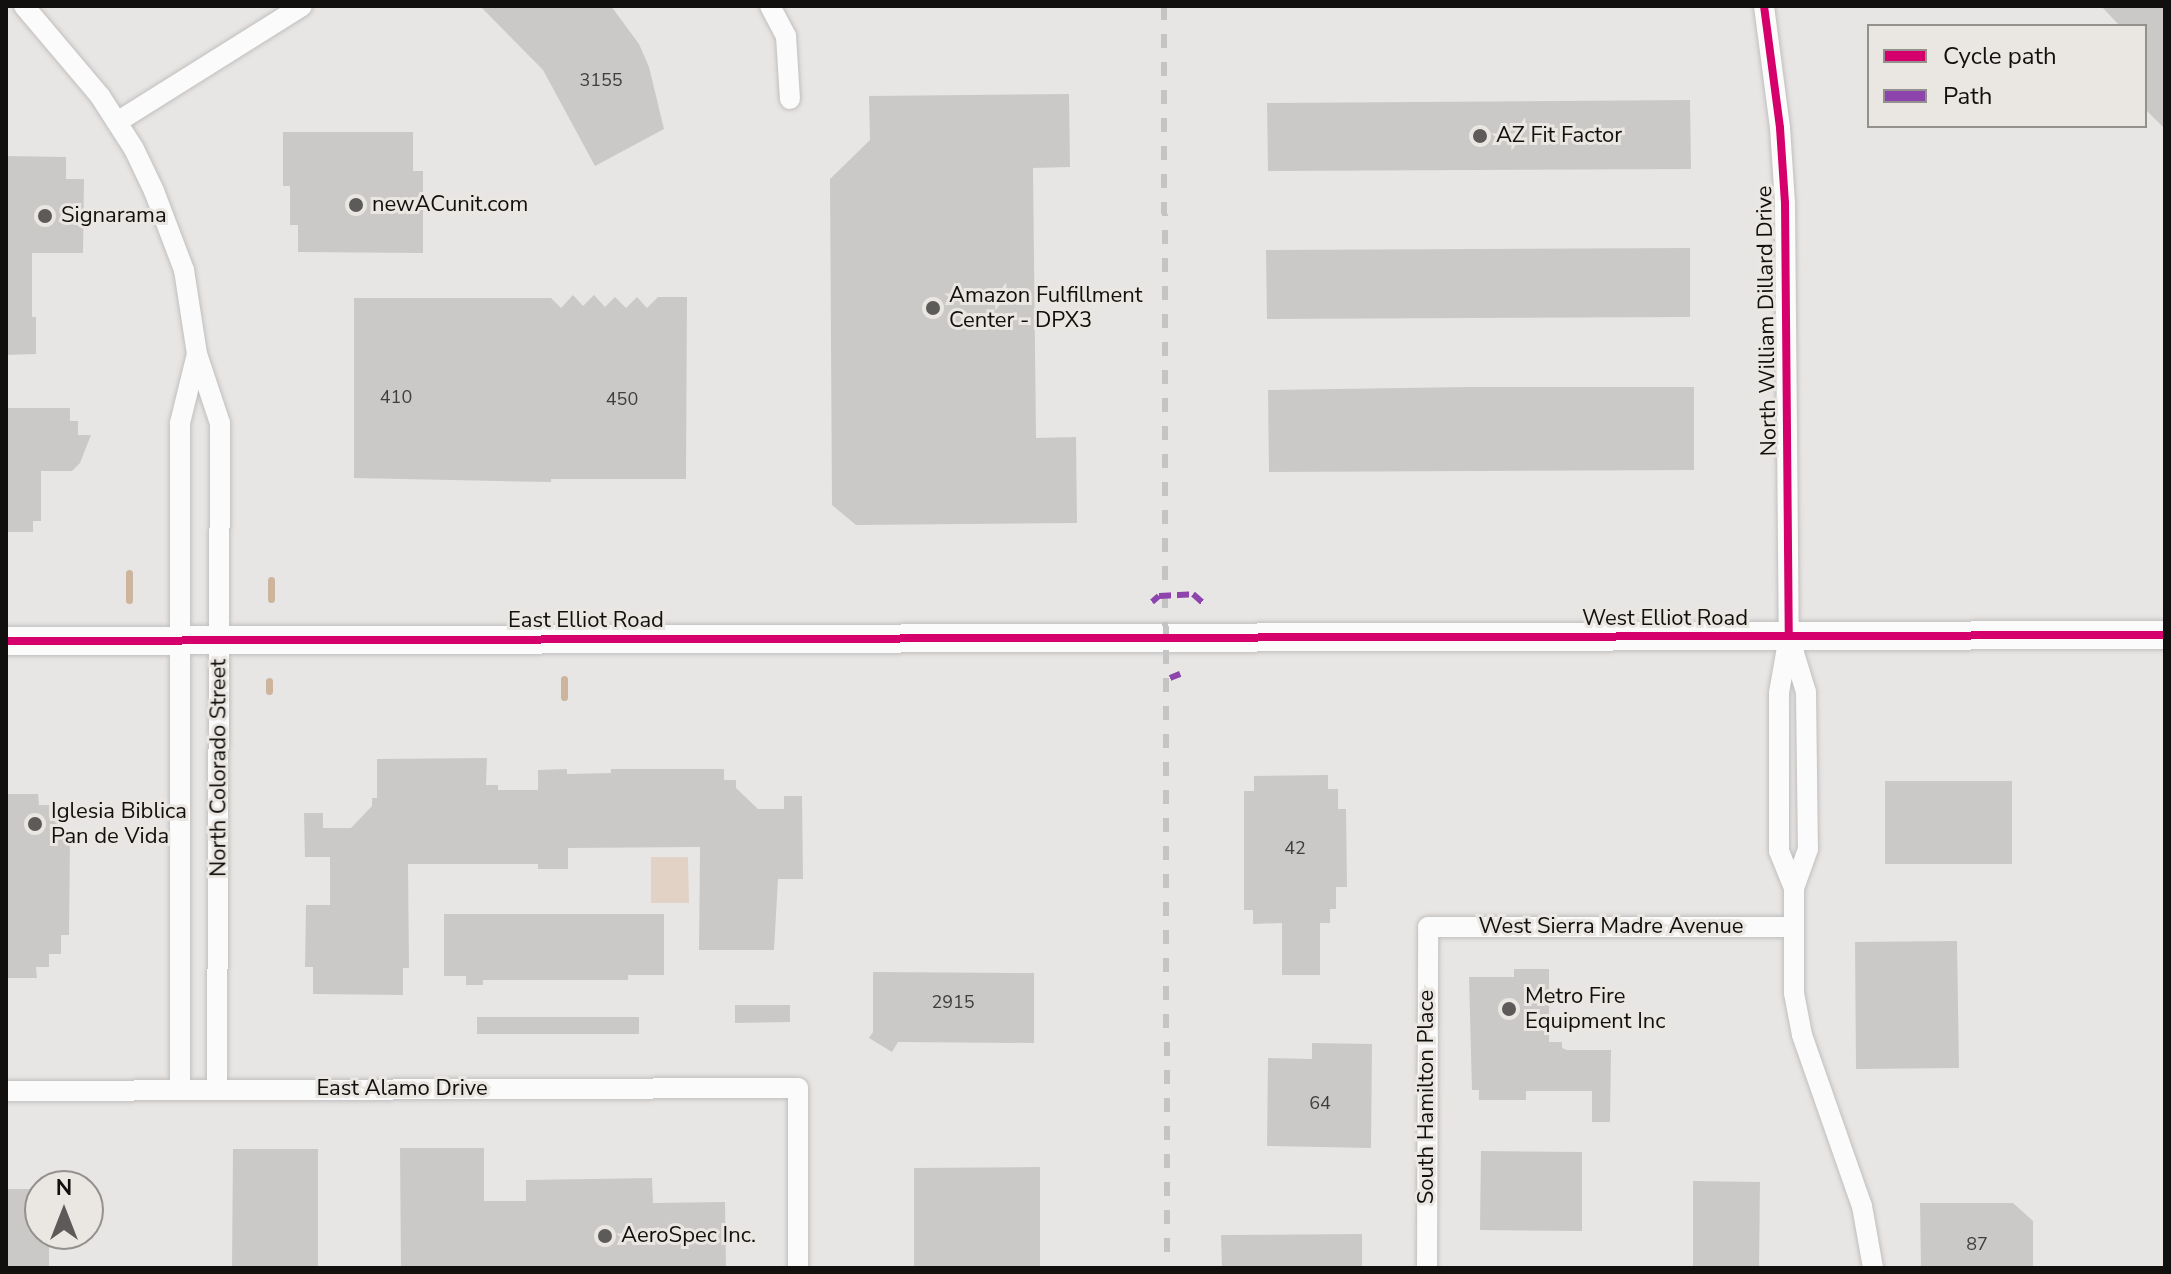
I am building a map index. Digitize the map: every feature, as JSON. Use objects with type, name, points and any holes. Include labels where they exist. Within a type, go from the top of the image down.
[{"type":"main road","name":"West Elliot Road","points":[[1165,637],[2165,635]]},
{"type":"main road","name":"East Elliot Road","points":[[6,641],[1165,637]]},
{"type":"street","name":"North Colorado Street","points":[[24,6],[100,96],[154,191],[184,270],[197,354],[220,423],[217,1090]]},
{"type":"street","points":[[117,122],[302,6]]},
{"type":"street","points":[[770,6],[786,36],[790,99]]},
{"type":"street","name":"North William Dillard Drive","points":[[1764,6],[1780,128],[1785,203],[1789,636]]},
{"type":"street","name":"North Colorado Street","points":[[180,1090],[180,423],[197,354]]},
{"type":"street","points":[[1789,636],[1779,693],[1779,851],[1794,888]]},
{"type":"street","points":[[1789,636],[1806,692],[1808,849],[1794,888],[1794,993],[1802,1035],[1862,1206],[1873,1268]]},
{"type":"street","name":"West Sierra Madre Avenue","points":[[1428,927],[1794,927]]},
{"type":"street","name":"South Hamilton Place","points":[[1427,1268],[1428,927]]},
{"type":"street","name":"East Alamo Drive","points":[[6,1091],[798,1088],[798,1268]]},
{"type":"shaded area","points":[[651,857],[688,857],[689,903],[651,903]]},
{"type":"building","points":[[480,6],[611,6],[639,44],[649,67],[664,129],[595,166],[543,70]]},
{"type":"building","points":[[2101,6],[2165,6],[2165,129],[2147,111],[2147,24],[2118,24]]},
{"type":"building","name":"Amazon Fulfillment Center - DPX3","points":[[1069,94],[1070,167],[1033,168],[1036,438],[1076,437],[1077,523],[856,525],[832,505],[830,179],[870,140],[869,96]]},
{"type":"building","points":[[1690,100],[1691,169],[1268,171],[1267,103]]},
{"type":"building","name":"newACunit.com","points":[[283,132],[413,132],[413,171],[423,171],[423,253],[298,252],[298,225],[290,225],[290,186],[283,186]]},
{"type":"building","name":"Signarama","points":[[6,156],[66,157],[66,179],[84,179],[83,253],[32,253],[32,317],[36,317],[36,354],[6,355]]},
{"type":"building","points":[[1690,248],[1690,317],[1267,319],[1266,250]]},
{"type":"building","points":[[573,295],[583,306],[594,295],[605,307],[615,297],[626,308],[637,297],[647,308],[658,297],[687,297],[686,479],[551,479],[551,482],[354,478],[354,298],[551,298],[561,308]]},
{"type":"building","points":[[1694,387],[1694,470],[1269,472],[1268,390]]},
{"type":"building","points":[[6,408],[70,408],[70,421],[78,421],[78,435],[91,435],[80,463],[72,471],[41,471],[41,521],[33,521],[33,532],[6,532]]},
{"type":"building","points":[[487,758],[486,785],[498,785],[498,790],[538,790],[538,770],[567,769],[567,774],[611,773],[611,769],[724,769],[724,780],[736,780],[736,788],[758,809],[784,809],[784,796],[802,796],[803,879],[778,879],[774,950],[699,950],[700,847],[568,848],[568,869],[538,869],[538,864],[408,864],[409,968],[403,968],[403,995],[313,994],[313,967],[305,967],[306,905],[330,905],[330,857],[305,857],[304,813],[323,813],[323,828],[351,828],[372,806],[372,798],[377,798],[377,759]]},
{"type":"building","points":[[1328,775],[1328,789],[1338,789],[1338,809],[1346,809],[1347,887],[1336,887],[1336,909],[1330,909],[1330,923],[1320,923],[1320,975],[1282,975],[1282,923],[1253,924],[1253,910],[1244,910],[1244,791],[1254,791],[1254,776]]},
{"type":"building","points":[[1885,781],[2012,781],[2012,864],[1885,864]]},
{"type":"building","points":[[6,794],[38,794],[39,805],[49,805],[49,818],[61,818],[61,839],[70,839],[69,935],[61,935],[61,954],[49,954],[49,967],[36,967],[37,978],[6,978]]},
{"type":"building","points":[[444,914],[664,914],[664,975],[628,975],[628,980],[483,980],[483,985],[466,985],[466,976],[444,976]]},
{"type":"building","points":[[1957,941],[1959,1068],[1856,1069],[1855,942]]},
{"type":"building","name":"Metro Fire Equipment Inc","points":[[1514,969],[1549,969],[1549,1042],[1562,1042],[1562,1048],[1567,1050],[1611,1050],[1610,1122],[1592,1122],[1592,1091],[1526,1091],[1526,1100],[1479,1100],[1479,1090],[1472,1090],[1469,977],[1514,977]]},
{"type":"building","points":[[873,972],[1034,973],[1034,1043],[898,1042],[892,1052],[869,1038],[873,1032]]},
{"type":"building","points":[[735,1005],[790,1005],[790,1022],[735,1023]]},
{"type":"building","points":[[477,1017],[639,1017],[639,1034],[477,1034]]},
{"type":"building","points":[[1312,1043],[1372,1044],[1371,1148],[1267,1146],[1268,1058],[1312,1059]]},
{"type":"building","points":[[400,1148],[484,1148],[484,1201],[526,1201],[526,1180],[652,1178],[653,1203],[725,1202],[726,1268],[401,1268]]},
{"type":"building","points":[[233,1149],[318,1149],[318,1268],[232,1268]]},
{"type":"building","points":[[1481,1151],[1582,1152],[1582,1231],[1480,1230]]},
{"type":"building","points":[[1040,1167],[1040,1268],[914,1268],[914,1168]]},
{"type":"building","points":[[1693,1181],[1760,1182],[1759,1268],[1693,1268]]},
{"type":"building","points":[[6,1189],[24,1189],[24,1250],[49,1250],[49,1268],[6,1268]]},
{"type":"building","points":[[1920,1203],[2013,1203],[2033,1221],[2033,1268],[1921,1268]]},
{"type":"building","points":[[1362,1234],[1362,1268],[1222,1268],[1221,1235]]},
{"type":"waterway","points":[[129,573],[129,600]]},
{"type":"waterway","points":[[271,580],[271,599]]},
{"type":"waterway","points":[[564,679],[564,697]]},
{"type":"waterway","points":[[269,681],[269,691]]},
{"type":"railway","points":[[1164,6],[1167,1268]]},
{"type":"marked path","points":[[1152,602],[1159,596],[1193,594],[1204,604]]},
{"type":"marked path","points":[[1170,678],[1180,674]]},
{"type":"cycle path","points":[[1764,6],[1780,128],[1785,203],[1789,636]]},
{"type":"cycle path","points":[[6,641],[2165,635]]},
{"type":"place","name":"AZ Fit Factor","points":[[1480,136]]},
{"type":"place","name":"newACunit.com","points":[[356,205]]},
{"type":"place","name":"Signarama","points":[[45,216]]},
{"type":"place","name":"Amazon Fulfillment Center - DPX3","points":[[933,308]]},
{"type":"place","name":"Iglesia Biblica Pan de Vida","points":[[35,824]]},
{"type":"place","name":"Metro Fire Equipment Inc","points":[[1509,1009]]},
{"type":"place","name":"AeroSpec Inc.","points":[[605,1236]]}]
